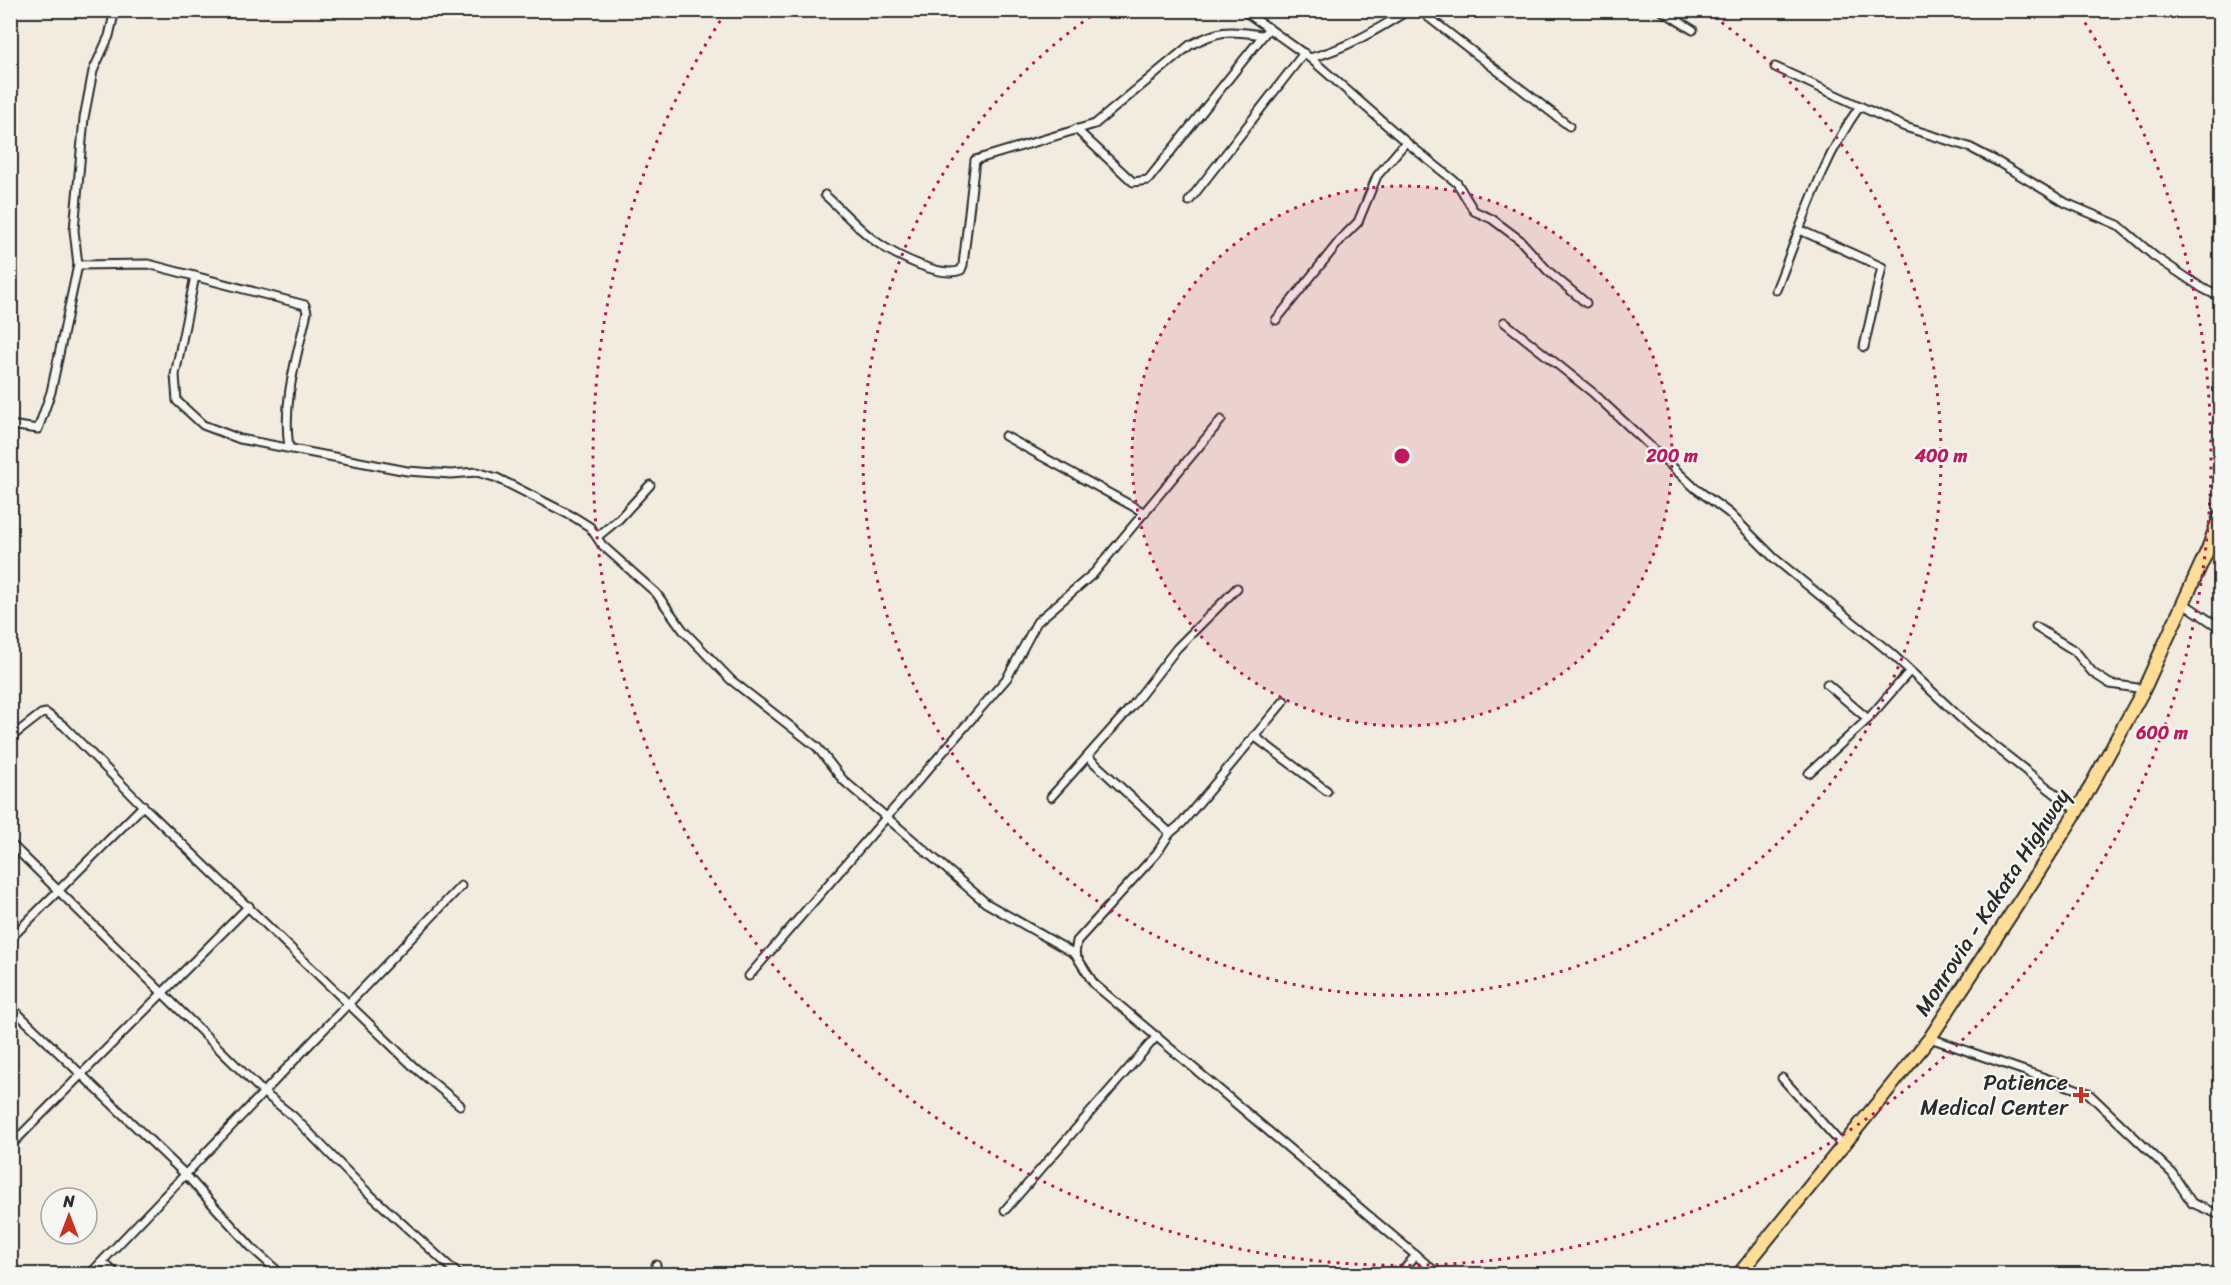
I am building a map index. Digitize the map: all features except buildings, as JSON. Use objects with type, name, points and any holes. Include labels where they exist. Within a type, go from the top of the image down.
[{"type":"highway","name":"Monrovia - Kakata Highway","points":[[1739,1275],[1930,1038],[2077,811],[2144,689],[2182,602],[2214,549],[2220,516]]},
{"type":"street","points":[[10,425],[38,429],[42,422],[78,266],[75,230],[84,118],[93,71],[109,36],[115,10]]},
{"type":"street","points":[[1243,10],[1307,55],[1456,183],[1473,211],[1492,219],[1520,240],[1548,271],[1586,303]]},
{"type":"street","points":[[1189,201],[1307,55],[1347,44],[1409,10]]},
{"type":"street","points":[[1419,10],[1569,126]]},
{"type":"street","points":[[1661,10],[1693,30]]},
{"type":"street","points":[[1076,129],[1133,182],[1148,180],[1269,28]]},
{"type":"street","points":[[825,195],[877,243],[919,265],[938,271],[961,270],[975,160],[1095,124],[1190,45],[1226,30],[1263,35]]},
{"type":"street","points":[[1775,67],[1905,127],[1969,147],[2026,177],[2066,203],[2118,225],[2154,256],[2202,288],[2220,297]]},
{"type":"street","points":[[1776,290],[1846,125],[1860,106]]},
{"type":"street","points":[[1276,320],[1330,252],[1358,222],[1377,176],[1406,142]]},
{"type":"street","points":[[1800,230],[1882,267],[1864,347]]},
{"type":"street","points":[[78,266],[148,264],[305,305],[307,312],[289,390],[286,428],[289,447]]},
{"type":"street","points":[[195,276],[175,375],[177,401],[192,417],[211,428],[240,439],[407,471],[451,474],[477,472],[497,478],[590,527],[602,545],[656,593],[683,630],[731,680],[817,747],[843,780],[885,818],[956,874],[986,903],[1075,954],[1094,984],[1438,1275]]},
{"type":"street","points":[[1504,322],[1592,392],[1678,473],[1729,513],[1774,558],[1892,654],[1968,725],[2077,811]]},
{"type":"street","points":[[749,976],[1007,678],[1037,622],[1094,573],[1221,420]]},
{"type":"street","points":[[1005,436],[1144,513]]},
{"type":"street","points":[[597,537],[618,519],[650,485]]},
{"type":"street","points":[[1052,797],[1133,705],[1177,648],[1237,588]]},
{"type":"street","points":[[2182,602],[2220,628]]},
{"type":"street","points":[[2037,627],[2075,651],[2093,673],[2110,684],[2144,689]]},
{"type":"street","points":[[1809,772],[1868,719],[1909,672]]},
{"type":"street","points":[[1827,684],[1868,719]]},
{"type":"street","points":[[1075,954],[1077,941],[1157,853],[1170,833],[1182,823],[1284,701]]},
{"type":"street","points":[[10,738],[41,714],[46,713],[64,726],[143,806],[414,1067],[460,1105]]},
{"type":"street","points":[[1254,736],[1327,791]]},
{"type":"street","points":[[1088,757],[1170,833]]},
{"type":"street","points":[[10,939],[143,806]]},
{"type":"street","points":[[10,843],[162,990],[264,1093],[294,1117],[364,1189],[458,1275]]},
{"type":"street","points":[[90,1275],[461,886]]},
{"type":"street","points":[[10,1146],[162,990],[249,906]]},
{"type":"street","points":[[10,1006],[186,1175],[253,1249],[281,1275]]},
{"type":"street","points":[[1005,1210],[1157,1036]]},
{"type":"street","points":[[1930,1038],[2088,1093],[2172,1173],[2192,1203],[2220,1215]]},
{"type":"street","points":[[1782,1078],[1843,1146]]},
{"type":"street","points":[[1400,1275],[1416,1255]]},
{"type":"street","points":[[103,1262],[116,1275]]},
{"type":"street","points":[[656,1265],[657,1275]]},
{"type":"place","name":"Patience Medical Center","points":[[2081,1095]]}]
